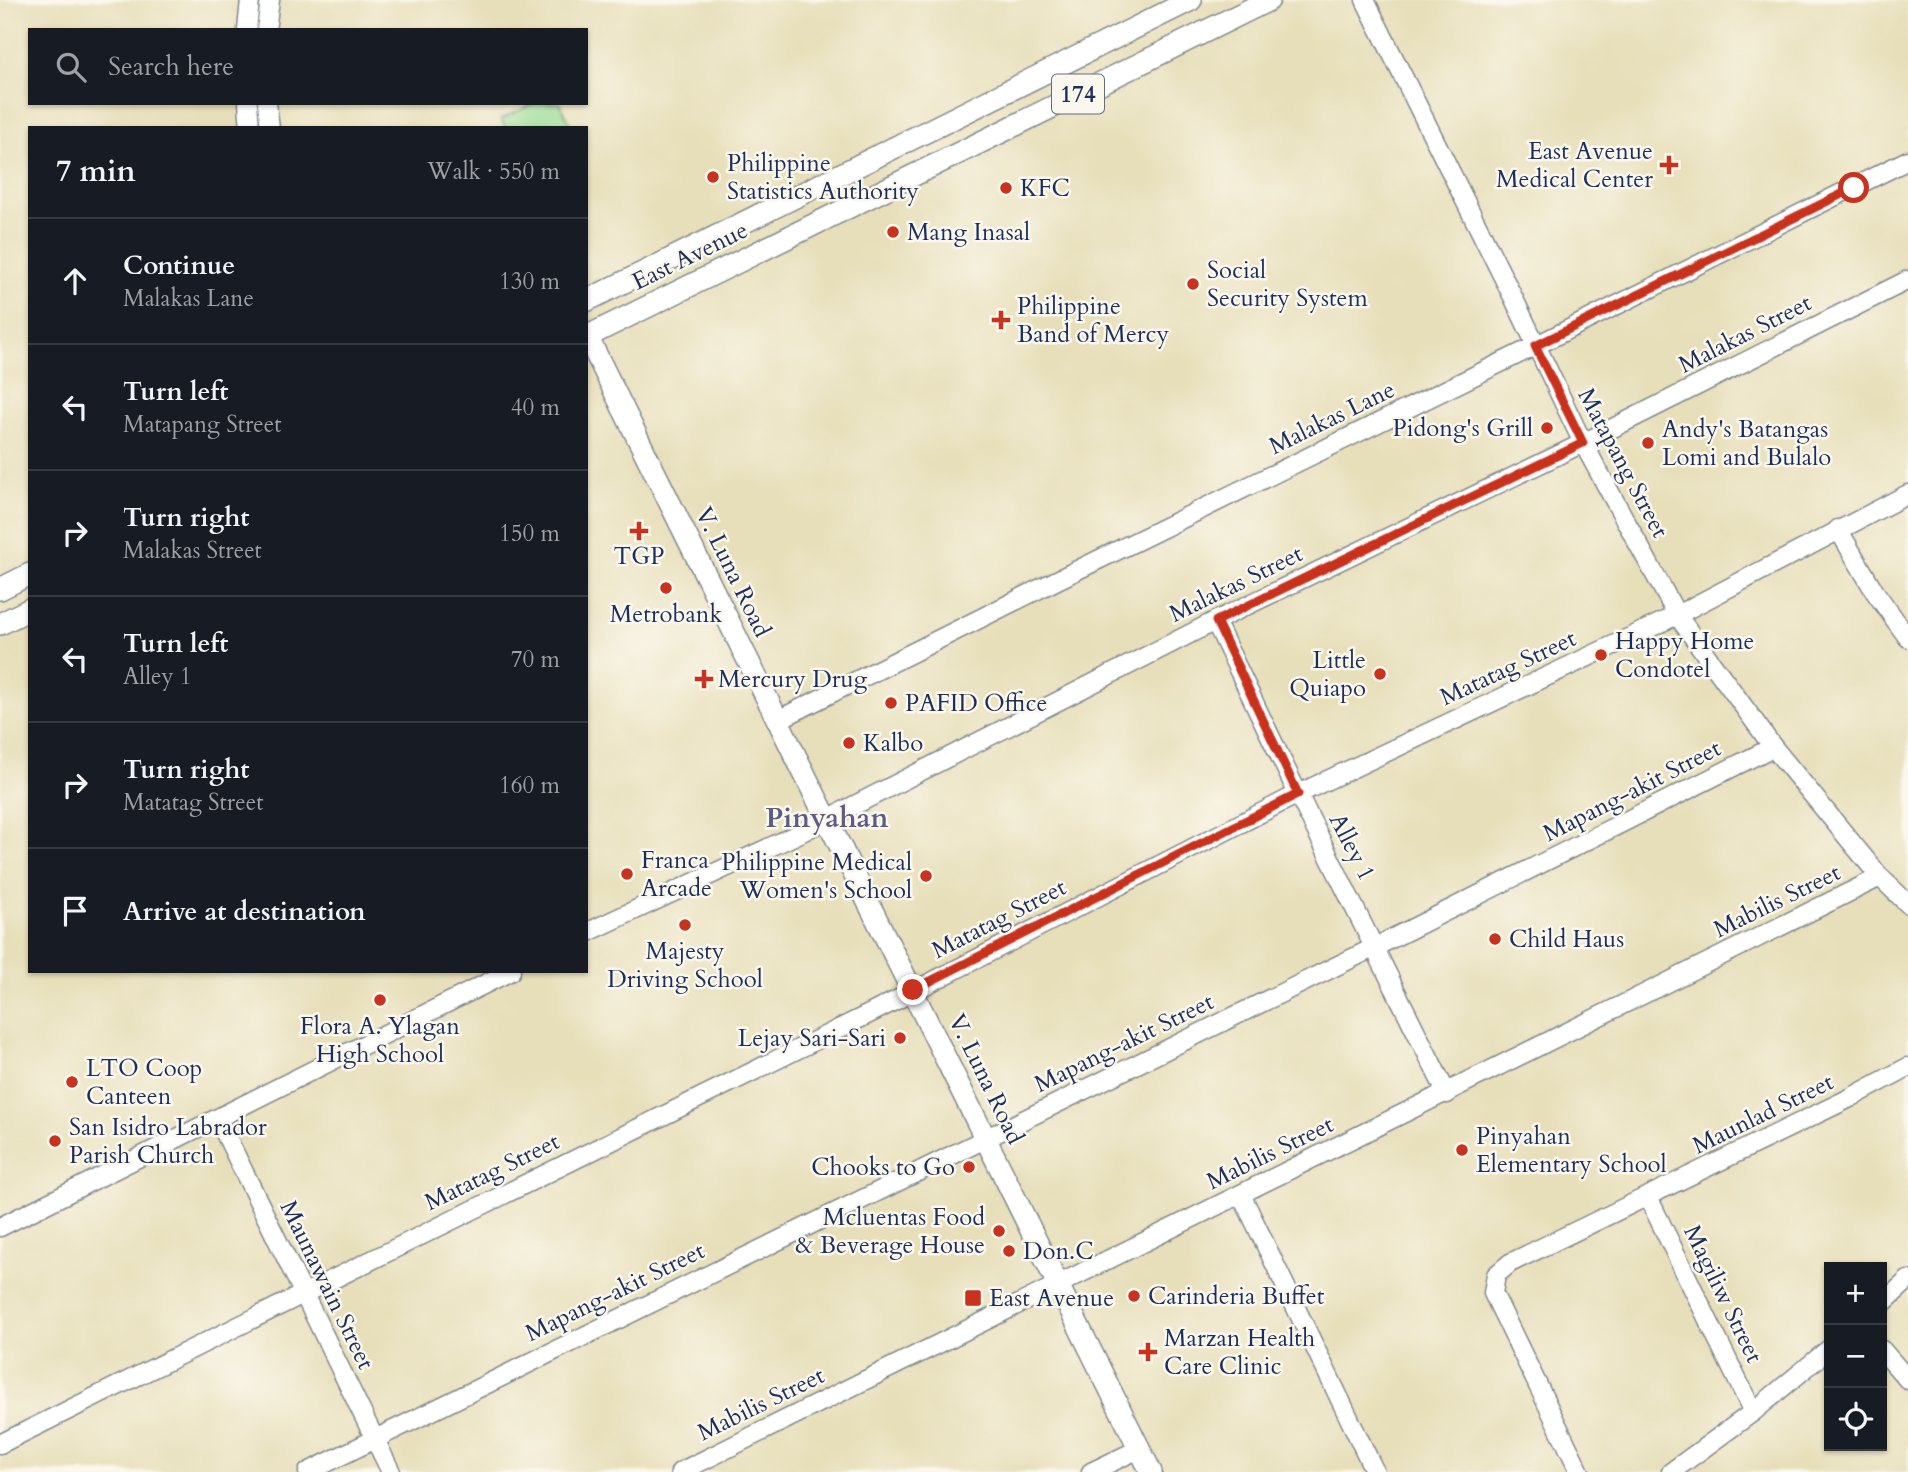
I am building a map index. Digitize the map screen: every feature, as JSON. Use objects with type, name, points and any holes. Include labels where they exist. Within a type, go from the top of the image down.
[{"type":"main road","name":"East Avenue","points":[[588,300],[1191,0]]},
{"type":"main road","name":"East Avenue","points":[[588,336],[1269,0]]},
{"type":"main road","name":"V. Luna Road","points":[[588,338],[1150,1472]]},
{"type":"main road","points":[[0,589],[28,575]]},
{"type":"main road","points":[[0,624],[28,610]]},
{"type":"street","points":[[247,28],[250,0]]},
{"type":"street","points":[[267,28],[270,0]]},
{"type":"street","name":"Matapang Street","points":[[1365,0],[1583,443],[1677,615],[1773,747],[1880,877],[1908,904]]},
{"type":"street","points":[[248,105],[250,126]]},
{"type":"street","points":[[267,105],[270,126]]},
{"type":"street","name":"Malakas Lane","points":[[778,720],[1908,160]]},
{"type":"street","name":"Malakas Street","points":[[588,932],[827,818],[1216,621],[1583,443],[1908,280]]},
{"type":"street","name":"Matatag Street","points":[[0,1444],[877,1010],[1298,794],[1677,615],[1908,494]]},
{"type":"street","points":[[1838,529],[1875,592],[1908,638]]},
{"type":"street","name":"Alley 1","points":[[1216,621],[1298,794],[1447,1094]]},
{"type":"street","name":"Mapang-akit Street","points":[[307,1472],[1376,947],[1773,747]]},
{"type":"street","name":"Mabilis Street","points":[[680,1472],[1880,877]]},
{"type":"street","points":[[0,1227],[507,973]]},
{"type":"street","name":"Maunlad Street","points":[[1580,1472],[1493,1293],[1496,1275],[1510,1263],[1908,1068]]},
{"type":"street","name":"Maunawain Street","points":[[218,1119],[391,1472]]},
{"type":"street","points":[[1241,1194],[1375,1472]]},
{"type":"street","name":"Magiliw Street","points":[[1648,1197],[1753,1412]]},
{"type":"street","points":[[1887,1299],[1908,1280]]},
{"type":"street","points":[[1671,1472],[1753,1412],[1824,1353]]},
{"type":"street","points":[[1887,1356],[1908,1380]]},
{"type":"street","points":[[1091,1472],[1139,1449]]},
{"type":"green space","points":[[531,105],[561,105],[571,126],[504,126],[501,119]]},
{"type":"place","name":"East Avenue Medical Center","points":[[1669,165]]},
{"type":"place","name":"Philippine Statistics Authority","points":[[713,177]]},
{"type":"place","name":"KFC","points":[[1006,188]]},
{"type":"place","name":"Mang Inasal","points":[[893,232]]},
{"type":"place","name":"Social Security System","points":[[1193,284]]},
{"type":"place","name":"Philippine Band of Mercy","points":[[1001,320]]},
{"type":"place","name":"Pidong's Grill","points":[[1547,428]]},
{"type":"place","name":"Andy's Batangas Lomi and Bulalo","points":[[1648,443]]},
{"type":"place","name":"TGP","points":[[639,531]]},
{"type":"place","name":"Metrobank","points":[[666,588]]},
{"type":"place","name":"Happy Home Condotel","points":[[1601,655]]},
{"type":"place","name":"Little Quiapo","points":[[1380,674]]},
{"type":"place","name":"Mercury Drug","points":[[704,679]]},
{"type":"place","name":"PAFID Office","points":[[891,703]]},
{"type":"place","name":"Kalbo","points":[[849,743]]},
{"type":"place","name":"Franca Arcade","points":[[627,874]]},
{"type":"place","name":"Philippine Medical Women's School","points":[[926,876]]},
{"type":"place","name":"Majesty Driving School","points":[[685,925]]},
{"type":"place","name":"Child Haus","points":[[1495,939]]},
{"type":"place","name":"Flora A. Ylagan High School","points":[[380,1000]]},
{"type":"place","name":"Lejay Sari-Sari","points":[[900,1038]]},
{"type":"place","name":"LTO Coop Canteen","points":[[72,1082]]},
{"type":"place","name":"San Isidro Labrador Parish Church","points":[[55,1141]]},
{"type":"place","name":"Pinyahan Elementary School","points":[[1462,1150]]},
{"type":"place","name":"Chooks to Go","points":[[969,1167]]},
{"type":"place","name":"Mcluentas Food & Beverage House","points":[[999,1231]]},
{"type":"place","name":"Don.C","points":[[1009,1251]]},
{"type":"place","name":"Carinderia Buffet","points":[[1134,1296]]},
{"type":"place","name":"East Avenue","points":[[973,1298]]},
{"type":"place","name":"Marzan Health Care Clinic","points":[[1148,1352]]},
{"type":"district","name":"Pinyahan","points":[[827,818]]},
{"type":"route","points":[[913,990],[1298,794],[1216,621],[1583,443],[1535,346],[1854,188]]}]
